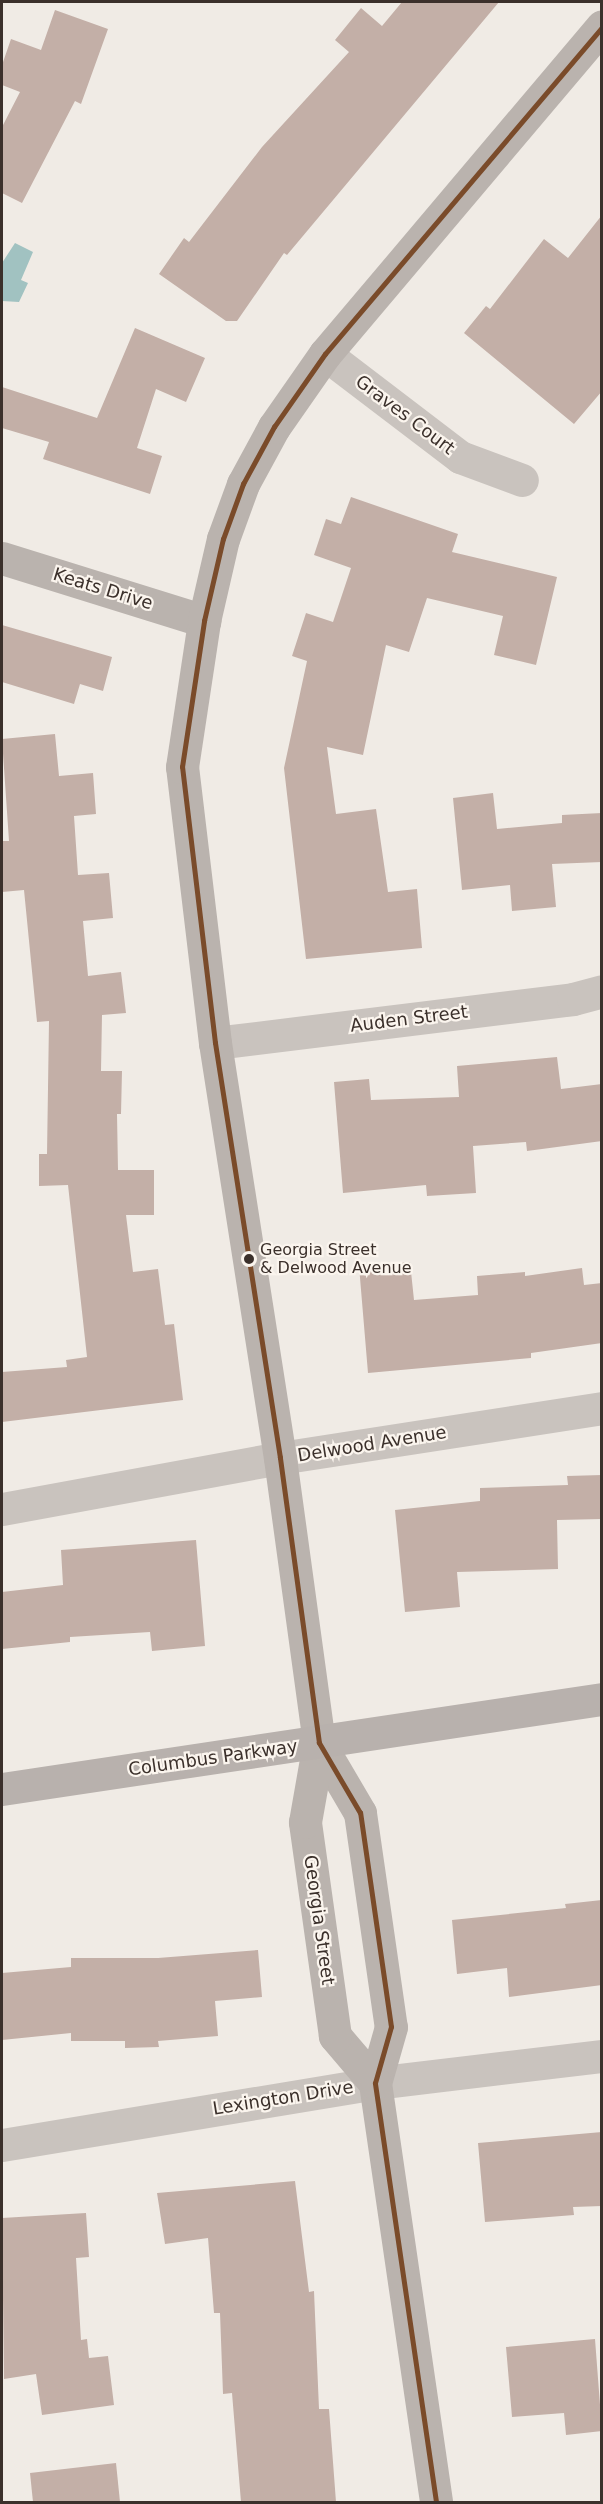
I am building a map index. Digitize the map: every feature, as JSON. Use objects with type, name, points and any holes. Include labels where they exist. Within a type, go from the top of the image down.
[{"type":"main road","name":"Georgia Street","points":[[375,2083],[335,2036],[305,1822],[319,1743],[280,1458],[215,1043],[182,767],[204,621],[223,539],[243,484],[274,427],[326,354],[602,26]]},
{"type":"main road","name":"Keats Drive","points":[[2,558],[204,621]]},
{"type":"main road","name":"Columbus Parkway","points":[[2,1789],[602,1699]]},
{"type":"main road","name":"Georgia Street","points":[[319,1743],[360,1813],[391,2027],[375,2083],[436,2502]]},
{"type":"street","name":"Graves Court","points":[[326,354],[460,457],[522,480]]},
{"type":"street","name":"Auden Street","points":[[215,1043],[573,999],[602,991]]},
{"type":"street","name":"Delwood Avenue","points":[[2,1509],[280,1458],[602,1408]]},
{"type":"street","name":"Lexington Drive","points":[[2,2145],[375,2083],[602,2056]]},
{"type":"water","points":[[15,243],[33,252],[21,280],[28,283],[19,302],[2,301],[2,263]]},
{"type":"building","points":[[402,2],[499,2],[287,255],[284,253],[237,321],[226,321],[159,274],[184,238],[189,242],[262,147],[349,52],[335,40],[361,8],[382,26]]},
{"type":"building","points":[[55,10],[108,29],[81,104],[75,101],[22,203],[2,193],[2,127],[20,92],[2,85],[2,65],[11,39],[41,50]]},
{"type":"building","points":[[602,215],[602,391],[574,424],[464,333],[486,306],[490,309],[544,239],[568,258]]},
{"type":"building","points":[[135,328],[205,358],[186,402],[156,389],[137,448],[162,456],[150,494],[43,459],[49,442],[2,428],[2,387],[97,418]]},
{"type":"building","points":[[351,497],[458,534],[452,552],[557,577],[536,665],[494,655],[503,616],[427,598],[409,652],[386,645],[363,755],[327,747],[336,814],[376,809],[388,892],[417,889],[422,948],[306,959],[284,768],[307,661],[292,656],[306,613],[333,622],[351,568],[314,555],[326,519],[341,524]]},
{"type":"building","points":[[2,625],[112,657],[103,691],[80,684],[74,704],[2,682]]},
{"type":"building","points":[[55,734],[59,776],[93,773],[96,814],[74,816],[78,875],[109,873],[113,918],[83,921],[88,976],[121,972],[126,1013],[102,1015],[101,1071],[122,1071],[121,1114],[117,1114],[118,1170],[154,1170],[154,1215],[126,1215],[133,1272],[158,1269],[165,1325],[174,1324],[183,1400],[2,1422],[2,1372],[67,1367],[66,1360],[87,1357],[68,1185],[39,1186],[39,1154],[47,1154],[49,1021],[37,1022],[24,890],[2,892],[2,841],[9,841],[2,739]]},
{"type":"building","points":[[493,793],[497,829],[562,823],[562,815],[602,813],[602,862],[552,864],[556,907],[512,911],[510,885],[462,890],[453,798]]},
{"type":"building","points":[[557,1057],[561,1089],[602,1084],[602,1141],[527,1151],[526,1142],[473,1146],[476,1193],[427,1196],[426,1185],[343,1193],[334,1082],[369,1079],[371,1100],[459,1097],[457,1066]]},
{"type":"building","points":[[410,1262],[414,1300],[478,1295],[477,1276],[525,1272],[525,1276],[582,1268],[584,1285],[602,1283],[602,1343],[531,1353],[531,1358],[368,1373],[359,1266]]},
{"type":"building","points":[[602,1475],[602,1519],[557,1520],[558,1569],[457,1572],[460,1607],[405,1612],[395,1510],[480,1501],[480,1488],[568,1485],[567,1476]]},
{"type":"building","points":[[196,1540],[205,1646],[152,1651],[150,1632],[70,1637],[70,1642],[2,1649],[2,1592],[63,1585],[61,1550]]},
{"type":"building","points":[[602,1900],[602,1985],[509,1997],[507,1968],[457,1974],[452,1920],[566,1908],[565,1904]]},
{"type":"building","points":[[258,1950],[262,1997],[215,2001],[218,2036],[158,2041],[159,2047],[125,2048],[125,2041],[71,2041],[71,2033],[2,2040],[2,1973],[71,1967],[71,1958],[158,1958]]},
{"type":"building","points":[[602,2132],[602,2206],[573,2207],[574,2215],[485,2222],[478,2143]]},
{"type":"building","points":[[295,2181],[309,2292],[314,2291],[319,2409],[329,2409],[336,2502],[241,2502],[232,2393],[223,2394],[220,2313],[214,2313],[208,2238],[165,2244],[157,2193]]},
{"type":"building","points":[[86,2213],[89,2257],[76,2258],[81,2340],[87,2339],[89,2358],[108,2356],[114,2405],[42,2415],[36,2374],[4,2379],[2,2218]]},
{"type":"building","points":[[595,2339],[602,2431],[566,2435],[564,2413],[512,2417],[506,2347]]},
{"type":"building","points":[[116,2463],[120,2502],[33,2502],[30,2473]]},
{"type":"transit line","points":[[436,2502],[375,2083],[391,2027],[360,1813],[319,1743],[280,1458],[215,1043],[182,767],[204,621],[223,539],[243,484],[274,427],[325,354],[602,27]]},
{"type":"place","name":"Georgia Street & Delwood Avenue","points":[[249,1259]]}]
